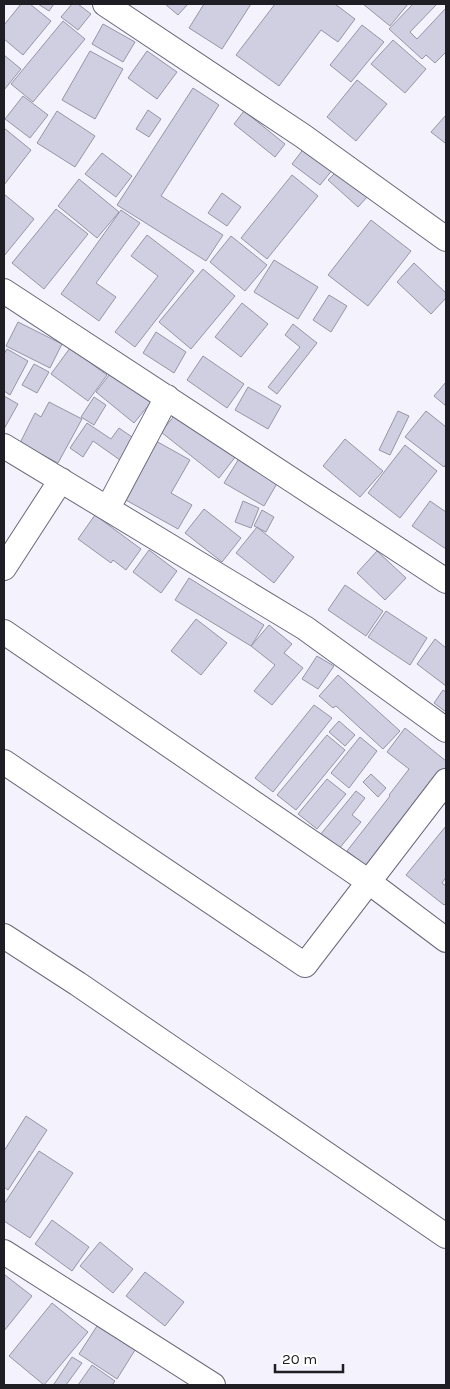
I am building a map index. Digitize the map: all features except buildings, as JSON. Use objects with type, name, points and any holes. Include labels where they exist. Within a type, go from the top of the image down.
[{"type":"street","points":[[105,4],[303,136],[446,239]]},
{"type":"street","points":[[4,291],[446,581]]},
{"type":"street","points":[[108,508],[167,397]]},
{"type":"street","points":[[4,446],[305,628],[446,730]]},
{"type":"street","points":[[4,568],[60,480]]},
{"type":"street","points":[[4,632],[369,882],[446,940]]},
{"type":"street","points":[[4,762],[305,965],[446,781]]},
{"type":"street","points":[[4,936],[78,984],[446,1236]]},
{"type":"street","points":[[4,1252],[213,1385]]}]
